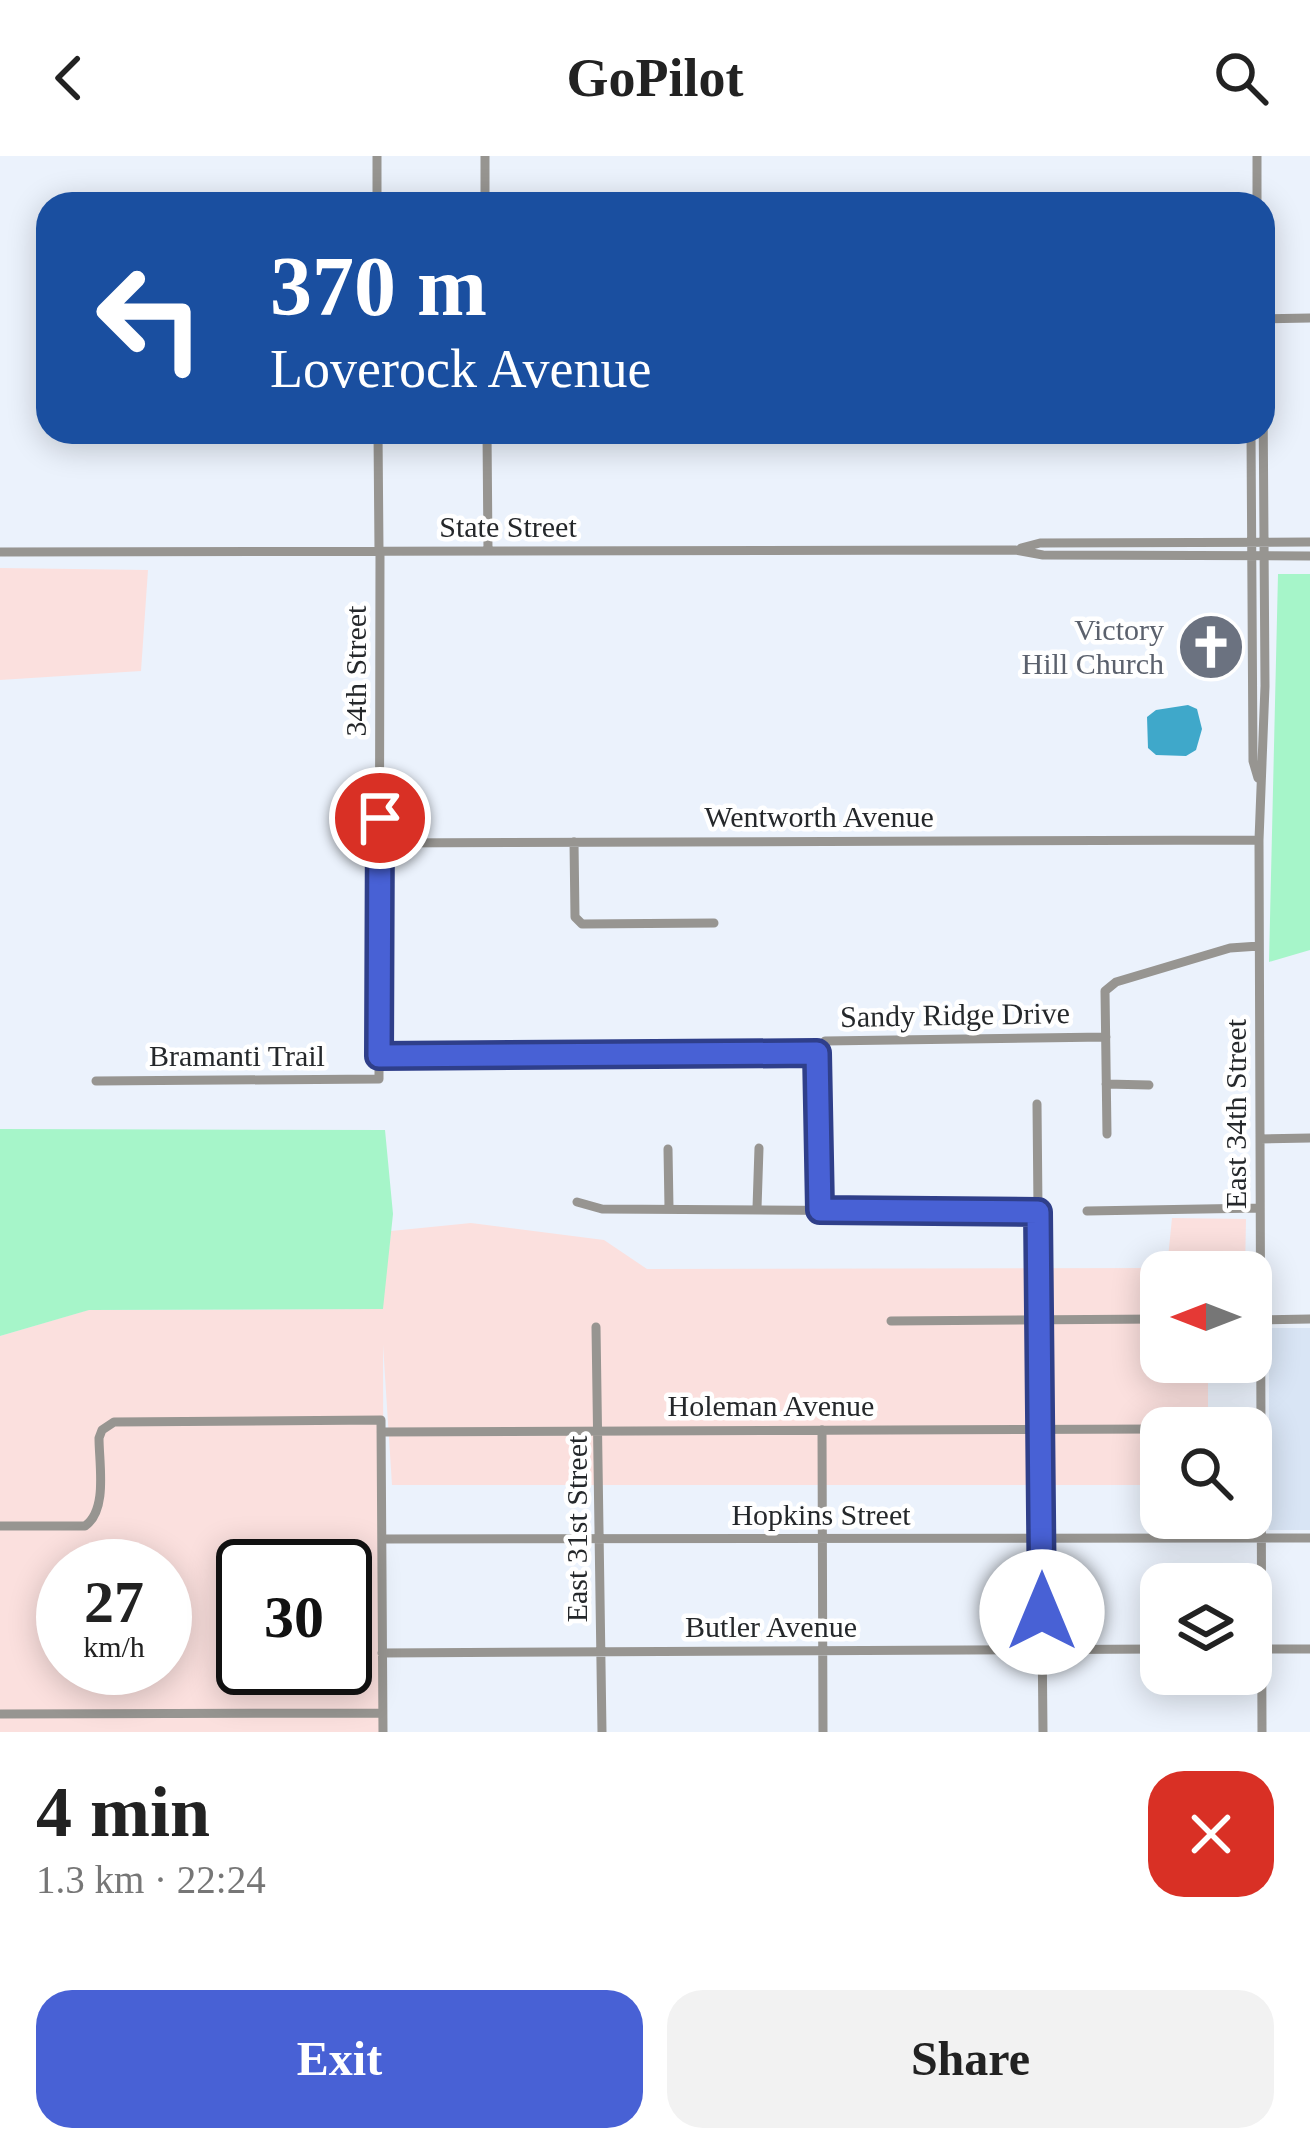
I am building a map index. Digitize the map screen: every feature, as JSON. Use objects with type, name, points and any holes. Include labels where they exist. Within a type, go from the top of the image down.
[{"type":"street","points":[[377,156],[377,192]]},
{"type":"street","points":[[485,156],[485,192]]},
{"type":"street","points":[[1257,156],[1257,192]]},
{"type":"street","points":[[1275,319],[1310,318]]},
{"type":"street","name":"34th Street","points":[[378,444],[379,1079]]},
{"type":"street","points":[[487,444],[488,551]]},
{"type":"street","points":[[1251,444],[1253,761],[1259,783]]},
{"type":"street","points":[[1259,783],[1264,762],[1264,444]]},
{"type":"street","name":"State Street","points":[[1016,550],[1040,544],[1310,542]]},
{"type":"street","name":"State Street","points":[[0,552],[1016,550],[1042,555],[1310,556]]},
{"type":"street","name":"East 34th Street","points":[[1258,1251],[1259,783]]},
{"type":"street","name":"Wentworth Avenue","points":[[380,843],[1259,840]]},
{"type":"street","points":[[574,842],[575,917],[582,924],[714,923]]},
{"type":"street","points":[[1107,1134],[1105,991],[1116,982],[1230,948],[1259,946]]},
{"type":"street","name":"Sandy Ridge Drive","points":[[379,1056],[817,1053],[825,1041],[1106,1037]]},
{"type":"street","points":[[817,1053],[820,1210]]},
{"type":"street","name":"Bramanti Trail","points":[[95,1081],[379,1079]]},
{"type":"street","points":[[1106,1084],[1149,1084]]},
{"type":"street","points":[[1037,1104],[1043,1732]]},
{"type":"street","points":[[1260,1139],[1310,1138]]},
{"type":"street","points":[[757,1208],[760,1148]]},
{"type":"street","points":[[668,1149],[669,1208]]},
{"type":"street","points":[[577,1202],[602,1209],[1038,1212]]},
{"type":"street","points":[[1087,1211],[1260,1208]]},
{"type":"street","points":[[890,1321],[1140,1319]]},
{"type":"street","points":[[1272,1320],[1310,1319]]},
{"type":"street","name":"East 31st Street","points":[[596,1327],[602,1732]]},
{"type":"street","name":"Holeman Avenue","points":[[0,1526],[85,1526],[92,1522],[98,1510],[99,1438],[114,1423],[600,1430],[1140,1429]]},
{"type":"street","points":[[381,1426],[383,1732]]},
{"type":"street","points":[[822,1430],[823,1732]]},
{"type":"street","name":"Hopkins Street","points":[[382,1539],[1140,1538]]},
{"type":"street","name":"Hopkins Street","points":[[1272,1538],[1310,1538]]},
{"type":"street","points":[[1272,1648],[1310,1648]]},
{"type":"street","name":"Butler Avenue","points":[[382,1653],[1140,1649]]},
{"type":"street","name":"East 34th Street","points":[[1259,1695],[1262,1732]]},
{"type":"street","points":[[0,1714],[382,1714]]},
{"type":"shaded area","points":[[0,568],[148,570],[141,671],[0,680]]},
{"type":"shaded area","points":[[1172,1218],[1246,1219],[1245,1251],[1169,1251]]},
{"type":"shaded area","points":[[471,1223],[604,1240],[647,1269],[1140,1268],[1140,1383],[1208,1383],[1208,1407],[1140,1407],[1140,1485],[392,1485],[383,1345],[384,1732],[0,1732],[0,1336],[88,1310],[382,1309],[391,1231]]},
{"type":"shaded area","points":[[1272,1328],[1310,1328],[1310,1530],[1272,1530]]},
{"type":"green space","points":[[1278,574],[1310,574],[1310,950],[1269,962]]},
{"type":"green space","points":[[0,1129],[385,1130],[393,1214],[383,1309],[89,1310],[0,1336]]},
{"type":"water","points":[[1188,705],[1197,709],[1202,729],[1196,750],[1186,756],[1156,755],[1148,748],[1147,717],[1156,710]]},
{"type":"place","name":"Victory Hill Church","points":[[1211,647]]},
{"type":"route","points":[[380,818],[379,1056],[817,1053],[820,1210],[1038,1212],[1042,1612]]}]
